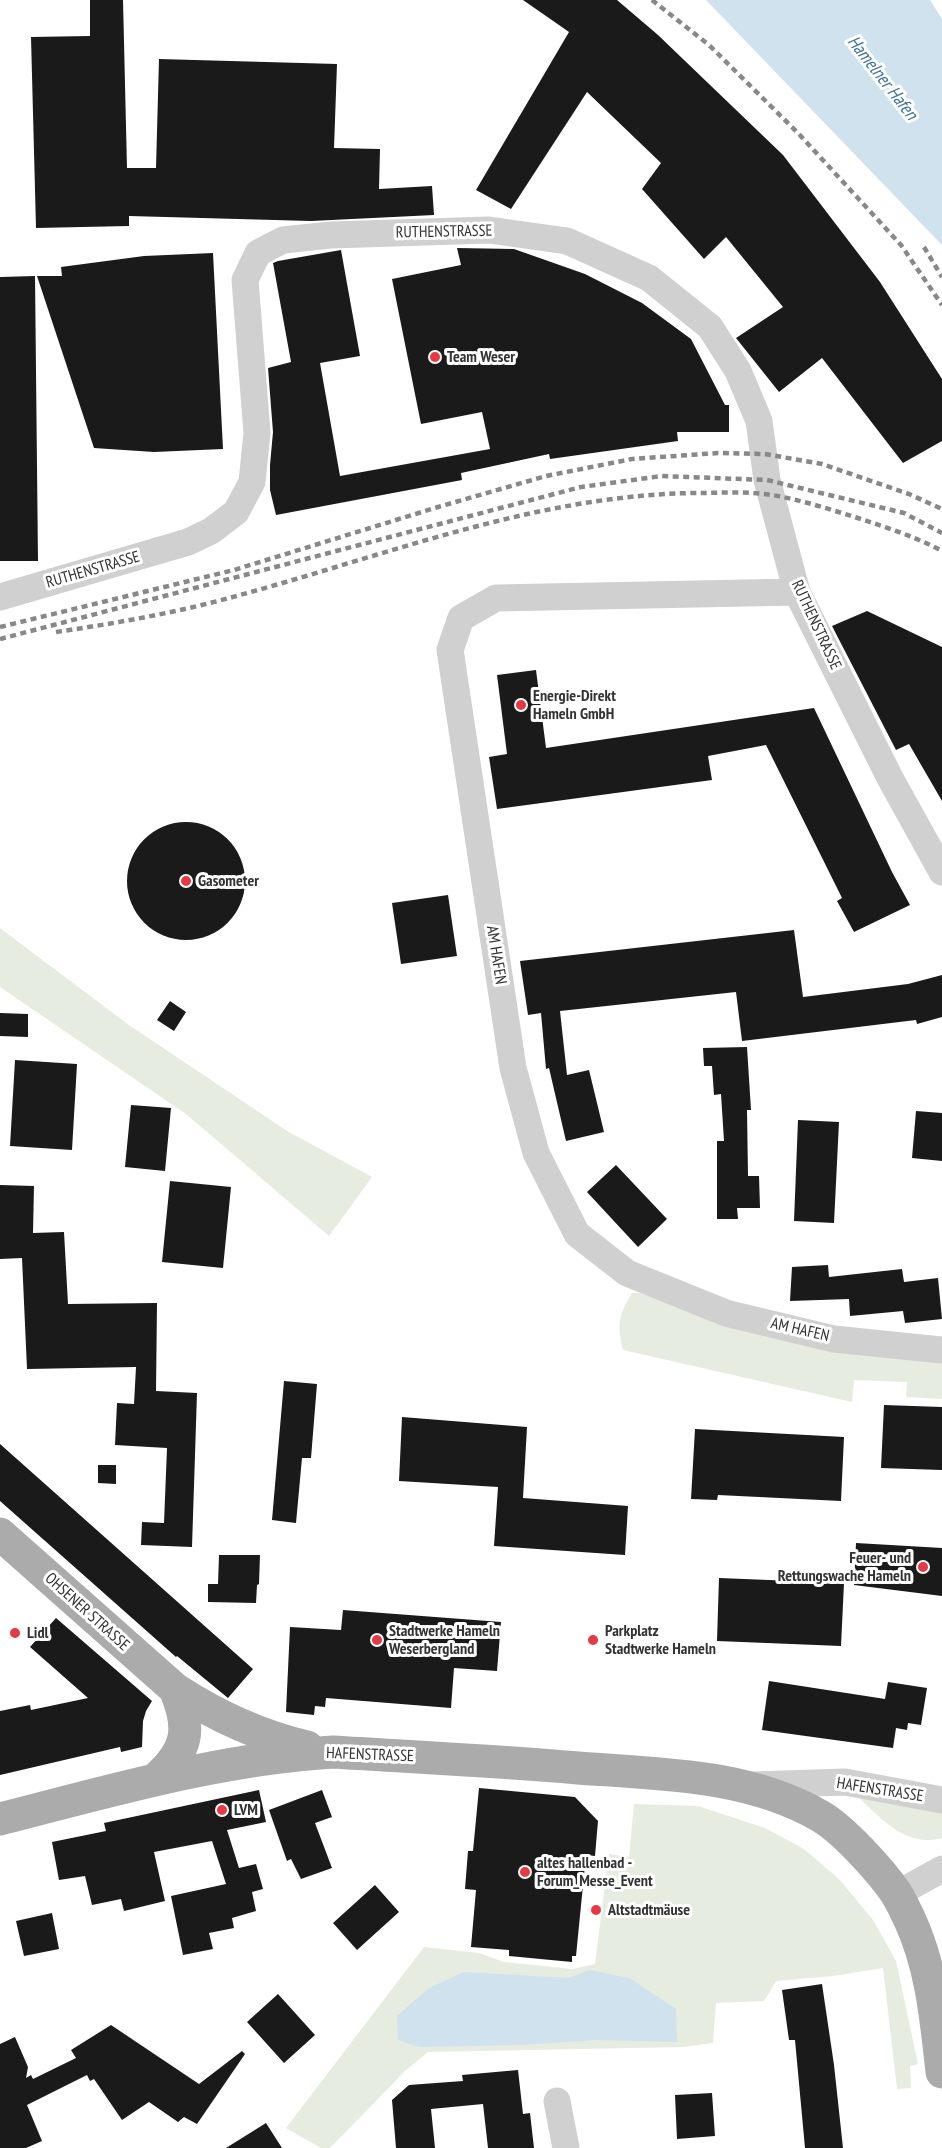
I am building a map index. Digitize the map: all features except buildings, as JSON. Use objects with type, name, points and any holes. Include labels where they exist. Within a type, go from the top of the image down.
[{"type":"main road","name":"OHSENER STRASSE","points":[[0,1534],[175,1689],[250,1729],[295,1744],[333,1752]]},
{"type":"main road","points":[[156,1779],[181,1751],[186,1733],[185,1719],[175,1689]]},
{"type":"main road","name":"HAFENSTRASSE","points":[[0,1819],[156,1779],[261,1758],[333,1752],[637,1772],[745,1785],[784,1799],[822,1817],[860,1851],[897,1894],[921,1944],[928,1967],[933,1989],[942,2072]]},
{"type":"street","name":"RUTHENSTRASSE","points":[[0,597],[188,542],[211,531],[236,512],[252,482],[257,433],[245,280],[258,253],[283,240],[331,235],[489,230],[567,241],[649,278],[710,327],[738,371],[759,422],[767,480],[797,592],[890,778],[942,872]]},
{"type":"street","name":"AM HAFEN","points":[[797,592],[496,598],[461,618],[450,650],[513,1068],[536,1153],[577,1234],[627,1273],[726,1312],[834,1339],[942,1350]]},
{"type":"street","name":"HAFENSTRASSE","points":[[745,1785],[845,1782],[942,1800]]},
{"type":"street","points":[[897,1894],[942,1869]]},
{"type":"street","points":[[557,2102],[566,2148]]},
{"type":"shaded area","points":[[0,928],[126,1023],[287,1131],[372,1177],[329,1236],[186,1114],[0,987]]},
{"type":"shaded area","points":[[632,1293],[640,1293],[707,1318],[942,1363],[942,1399],[906,1397],[907,1382],[854,1380],[852,1402],[623,1350],[620,1320]]},
{"type":"shaded area","points":[[852,1791],[942,1807],[942,1838],[915,1839],[903,1834],[881,1819]]},
{"type":"shaded area","points":[[634,1804],[698,1806],[765,1828],[804,1849],[839,1879],[873,1920],[896,1961],[918,2064],[910,2066],[911,2088],[897,2089],[883,1968],[833,1976],[776,1981],[764,2001],[716,2003],[713,2043],[683,2047],[428,2052],[406,2070],[330,2148],[321,2148],[286,2128],[424,1947],[479,1953],[504,1962],[572,1969],[595,1964],[609,1854],[629,1857]]},
{"type":"water","name":"Hamelner Hafen","points":[[706,0],[930,0],[942,19],[942,245]]},
{"type":"water","points":[[589,1970],[629,1978],[676,2009],[677,2042],[596,2040],[521,2045],[419,2047],[398,2040],[397,2016],[429,1988],[464,1972],[569,1978]]},
{"type":"railway","points":[[652,0],[709,45],[798,133],[901,245],[942,305]]},
{"type":"railway","points":[[924,247],[942,277]]},
{"type":"railway","points":[[0,627],[234,570],[546,476],[632,459],[718,453],[765,454],[822,464],[909,494],[942,509]]},
{"type":"railway","points":[[0,639],[581,487],[662,476],[767,480],[904,513],[942,533]]},
{"type":"railway","points":[[56,632],[195,607],[408,545],[522,515],[637,496],[695,493],[772,495],[806,502],[861,519],[912,537],[942,551]]},
{"type":"place","name":"Team Weser","points":[[435,357]]},
{"type":"place","name":"Energie-Direkt Hameln GmbH","points":[[521,705]]},
{"type":"place","name":"Gasometer","points":[[186,881]]},
{"type":"place","name":"Feuer- und Rettungswache Hameln","points":[[923,1567]]},
{"type":"place","name":"Lidl","points":[[15,1633]]},
{"type":"place","name":"Stadtwerke Hameln Weserbergland","points":[[377,1640]]},
{"type":"place","name":"Parkplatz Stadtwerke Hameln","points":[[593,1640]]},
{"type":"place","name":"LVM","points":[[222,1810]]},
{"type":"place","name":"altes hallenbad - Forum_Messe_Event","points":[[525,1872]]},
{"type":"place","name":"Altstadtmäuse","points":[[596,1910]]}]
